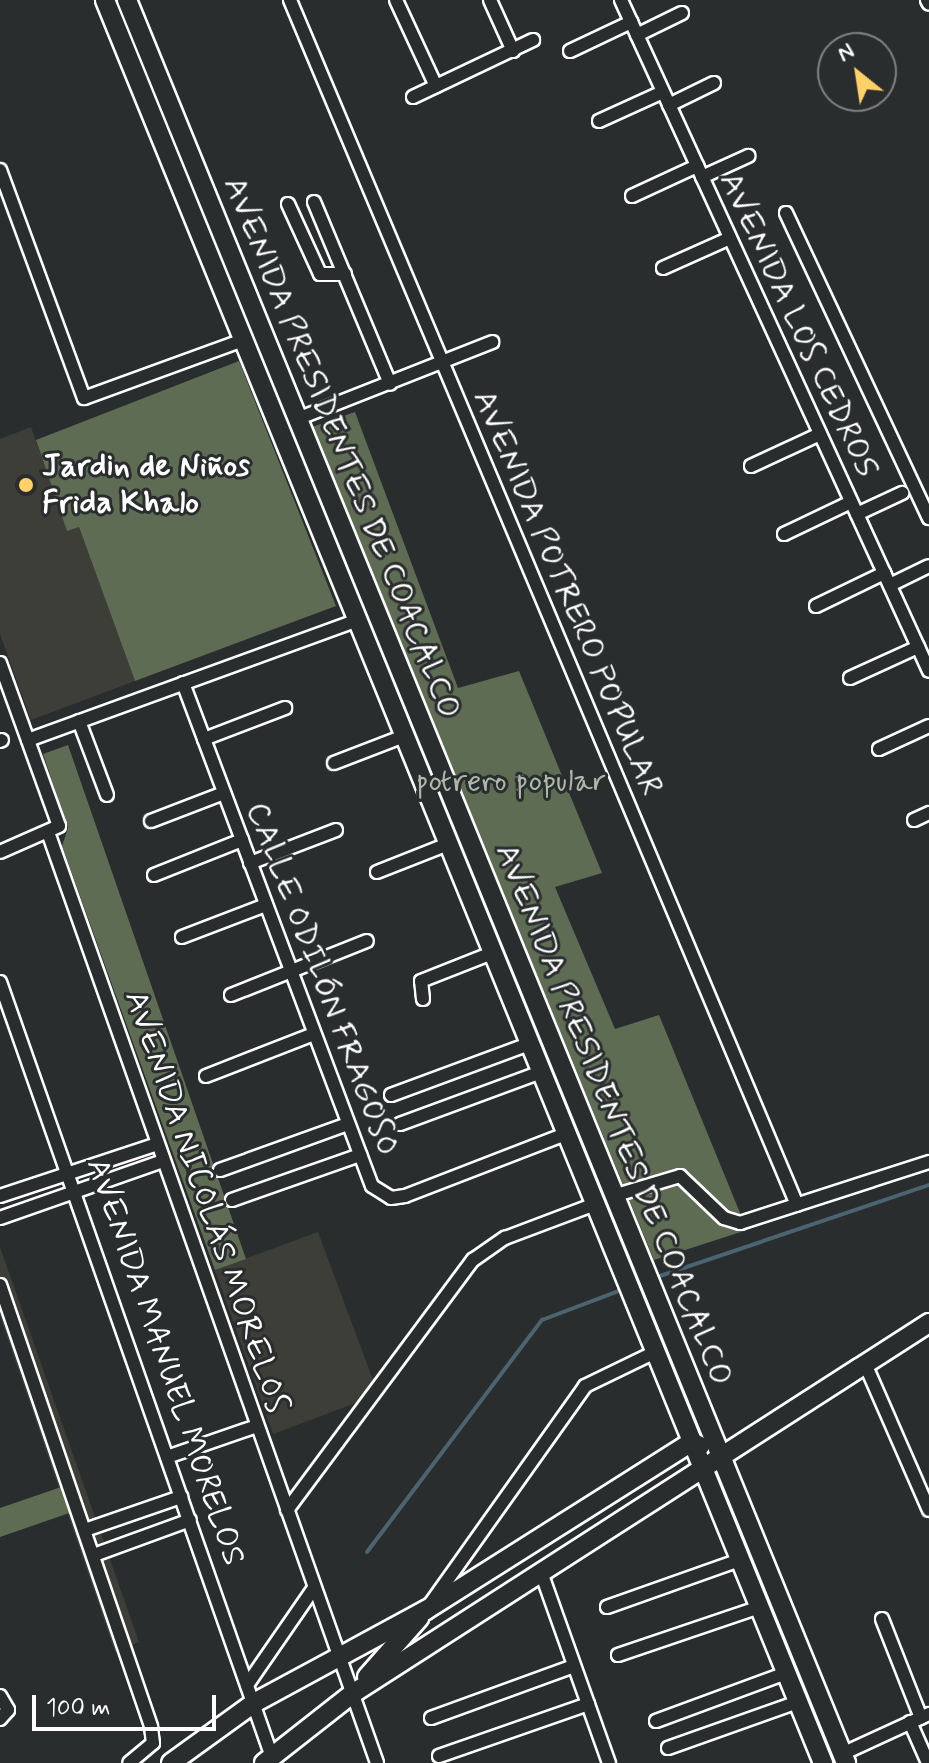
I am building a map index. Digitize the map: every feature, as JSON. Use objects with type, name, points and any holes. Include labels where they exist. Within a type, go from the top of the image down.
[{"type":"street","name":"AVENIDA PRESIDENTES DE COACALCO","points":[[105,0],[823,1763]]},
{"type":"street","name":"AVENIDA PRESIDENTES DE COACALCO","points":[[127,0],[844,1758]]},
{"type":"street","name":"AVENIDA POTRERO POPULAR","points":[[290,0],[797,1205]]},
{"type":"street","points":[[396,0],[436,86]]},
{"type":"street","points":[[490,0],[513,51]]},
{"type":"street","name":"AVENIDA LOS CEDROS","points":[[621,0],[929,671]]},
{"type":"street","points":[[637,35],[682,13]]},
{"type":"street","points":[[570,51],[631,22]]},
{"type":"street","points":[[413,97],[533,40]]},
{"type":"street","points":[[669,105],[714,83]]},
{"type":"street","points":[[599,121],[663,92]]},
{"type":"street","points":[[632,196],[748,156]]},
{"type":"street","points":[[0,170],[84,398],[243,340]]},
{"type":"street","points":[[314,202],[390,384]]},
{"type":"street","points":[[288,204],[320,274],[345,274]]},
{"type":"street","name":"AVENIDA LOS CEDROS","points":[[786,213],[929,518]]},
{"type":"street","points":[[663,268],[730,238]]},
{"type":"street","points":[[297,419],[492,342]]},
{"type":"street","points":[[751,466],[820,434]]},
{"type":"street","points":[[306,495],[325,487]]},
{"type":"street","points":[[857,514],[902,493]]},
{"type":"street","points":[[784,534],[851,502]]},
{"type":"street","points":[[816,606],[929,566]]},
{"type":"street","points":[[28,740],[357,620]]},
{"type":"street","points":[[850,678],[923,653]]},
{"type":"street","name":"AVENIDA NICOLÁS MORELOS","points":[[0,663],[58,824],[49,835],[377,1763]]},
{"type":"street","name":"CALLE ODILÓN FRAGOSO","points":[[183,683],[372,1186],[391,1198],[566,1134]]},
{"type":"street","points":[[204,739],[285,708]]},
{"type":"street","points":[[79,721],[107,795]]},
{"type":"street","points":[[879,749],[929,726]]},
{"type":"street","points":[[334,763],[404,736]]},
{"type":"street","points":[[419,774],[438,765]]},
{"type":"street","points":[[151,821],[224,793]]},
{"type":"street","points":[[914,820],[929,813]]},
{"type":"street","points":[[250,863],[336,830]]},
{"type":"street","points":[[0,852],[49,835]]},
{"type":"street","points":[[154,875],[242,840]]},
{"type":"street","points":[[377,872],[448,844]]},
{"type":"street","points":[[182,937],[266,905]]},
{"type":"street","points":[[231,995],[367,941]]},
{"type":"street","points":[[423,999],[424,979],[492,953]]},
{"type":"street","name":"AVENIDA MANUEL MORELOS","points":[[0,982],[254,1703],[270,1761]]},
{"type":"street","points":[[206,1076],[314,1034]]},
{"type":"street","points":[[391,1095],[529,1044]]},
{"type":"street","points":[[400,1124],[541,1072]]},
{"type":"street","points":[[559,1116],[577,1108]]},
{"type":"street","points":[[220,1170],[348,1124]]},
{"type":"street","points":[[0,1196],[157,1144]]},
{"type":"street","points":[[232,1200],[360,1155]]},
{"type":"street","points":[[0,1218],[163,1161]]},
{"type":"street","points":[[613,1196],[680,1176],[731,1223],[929,1162]]},
{"type":"street","points":[[287,1510],[473,1260],[505,1238],[595,1204]]},
{"type":"street","points":[[0,1285],[94,1555],[153,1743],[129,1763]]},
{"type":"street","points":[[270,1761],[352,1694],[542,1575],[720,1456],[866,1366],[929,1323]]},
{"type":"street","points":[[352,1694],[426,1610],[585,1386],[655,1352]]},
{"type":"street","points":[[866,1366],[929,1510]]},
{"type":"street","points":[[167,1457],[257,1426]]},
{"type":"street","points":[[171,1763],[254,1703],[426,1610],[692,1442],[720,1456]]},
{"type":"street","points":[[85,1530],[181,1497]]},
{"type":"street","points":[[94,1555],[190,1520]]},
{"type":"street","points":[[607,1607],[740,1560]]},
{"type":"street","points":[[542,1575],[609,1763]]},
{"type":"street","points":[[247,1685],[314,1588]]},
{"type":"street","points":[[618,1655],[760,1607]]},
{"type":"street","points":[[882,1619],[920,1718],[928,1763]]},
{"type":"street","points":[[777,1650],[796,1642]]},
{"type":"street","points":[[431,1718],[574,1666]]},
{"type":"street","points":[[656,1721],[786,1673]]},
{"type":"street","points":[[0,1696],[8,1710],[0,1719]]},
{"type":"street","points":[[668,1748],[798,1702]]},
{"type":"street","points":[[439,1756],[588,1704]]},
{"type":"street","points":[[844,1758],[920,1718]]},
{"type":"shaded area","points":[[31,427],[67,530],[79,527],[135,681],[31,720],[0,634],[0,439]]},
{"type":"shaded area","points":[[318,1232],[373,1380],[361,1401],[273,1434],[215,1270]]},
{"type":"shaded area","points":[[0,1247],[139,1642],[115,1652],[0,1316]]},
{"type":"green space","points":[[239,361],[336,606],[135,681],[79,527],[67,531],[36,440]]},
{"type":"green space","name":"potrero popular","points":[[355,412],[458,688],[519,671],[602,873],[555,887],[615,1029],[659,1015],[747,1230],[654,1260],[312,427]]},
{"type":"green space","points":[[68,745],[246,1259],[215,1270],[62,846],[68,828],[43,754]]},
{"type":"green space","points":[[70,1484],[78,1510],[0,1537],[0,1508]]},
{"type":"waterway","points":[[654,1278],[929,1185]]},
{"type":"waterway","points":[[367,1552],[542,1320],[624,1289]]},
{"type":"place","name":"Jardin de Niños Frida Khalo","points":[[26,485]]}]
